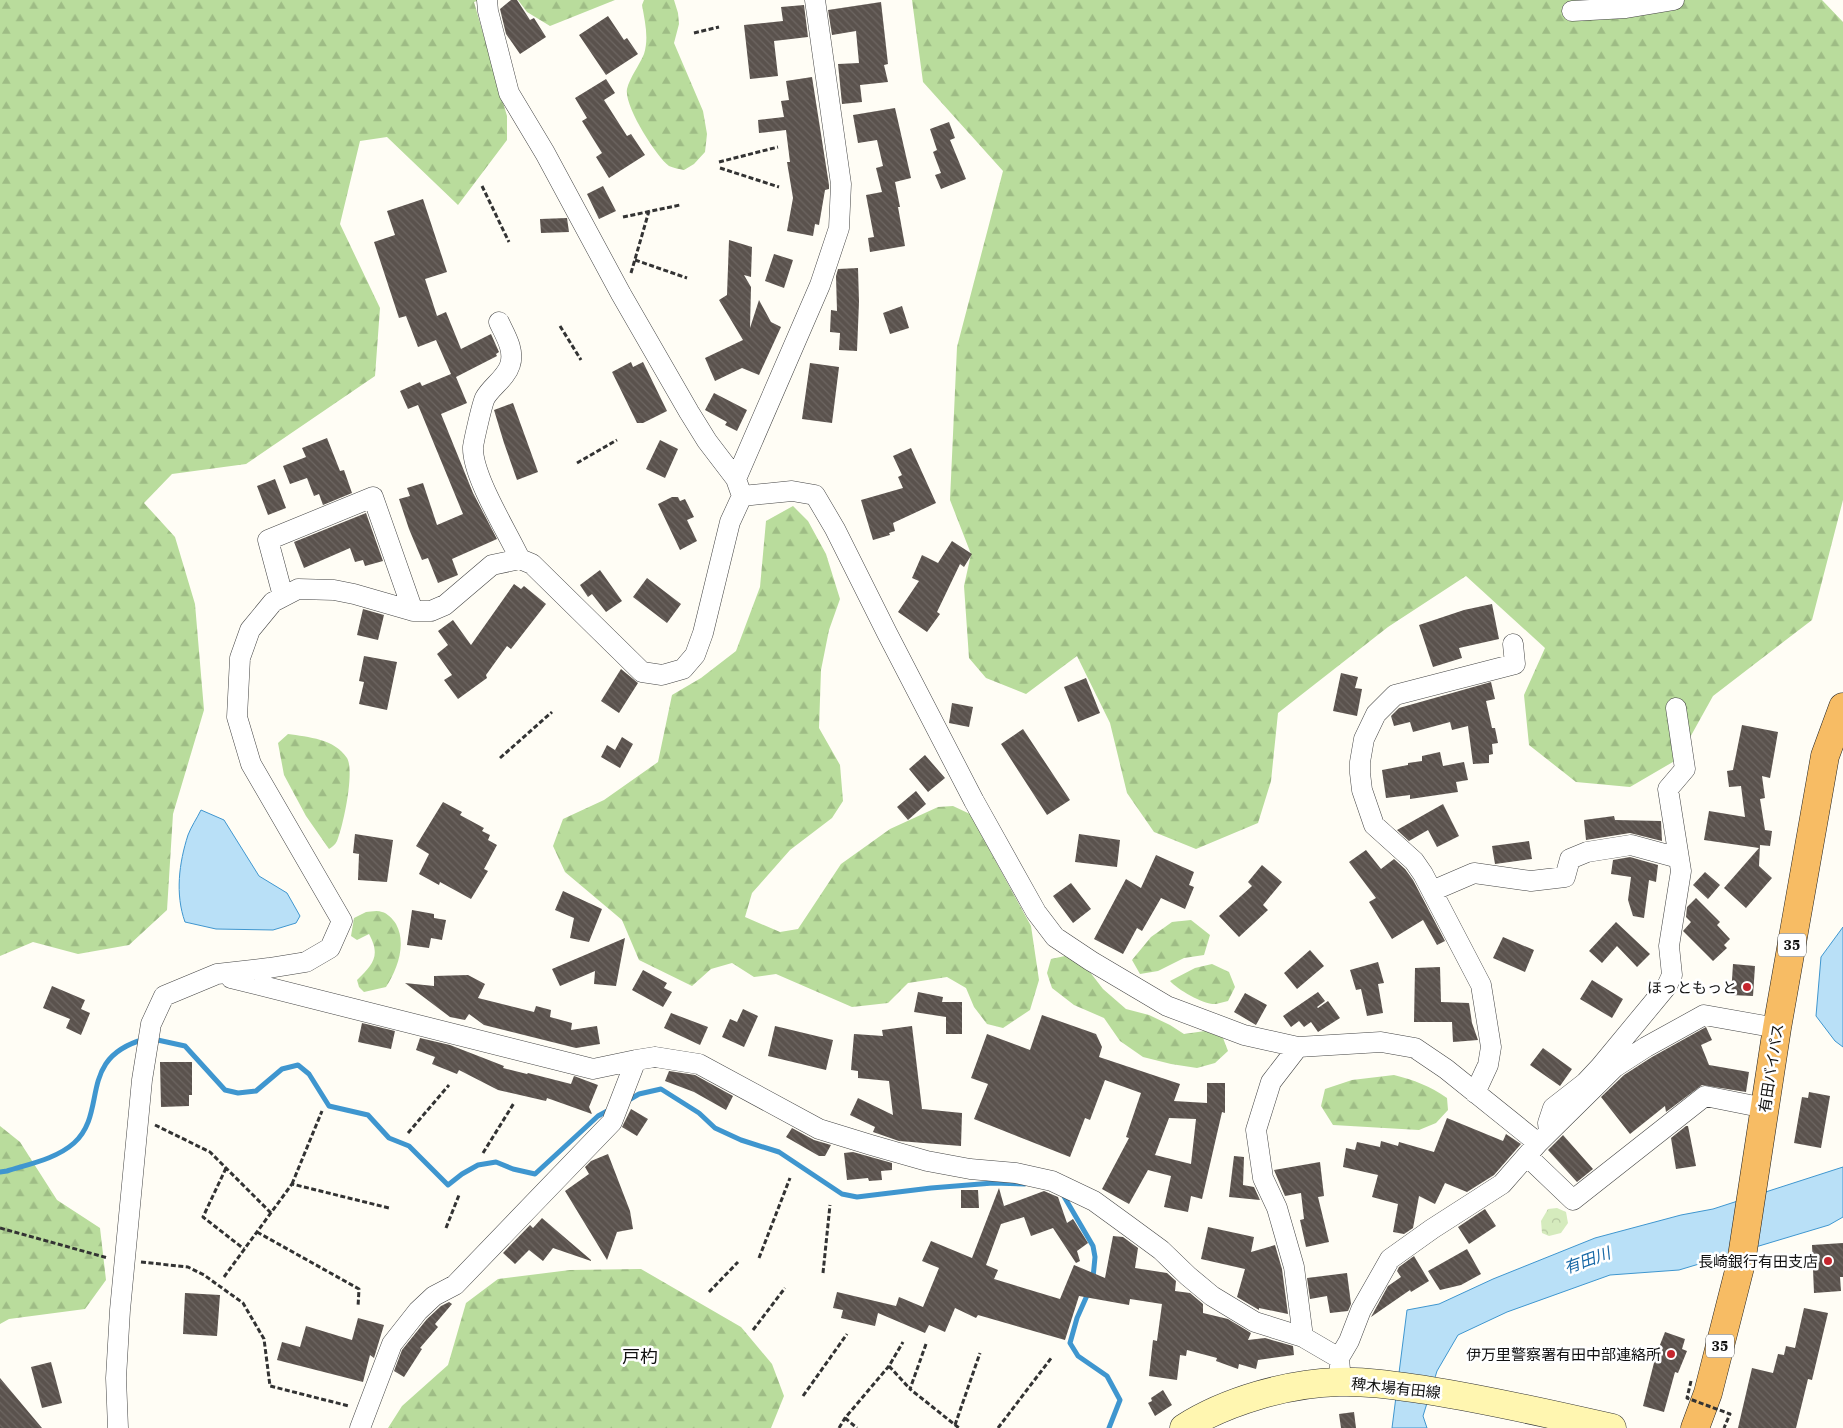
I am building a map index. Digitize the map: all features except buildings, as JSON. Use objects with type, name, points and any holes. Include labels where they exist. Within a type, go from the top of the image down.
[{"type":"highway","name":"有田バイパス","points":[[1695,1428],[1708,1393],[1741,1263],[1777,1028],[1825,756],[1843,707]]},
{"type":"main road","name":"稗木場有田線","points":[[1184,1428],[1248,1399],[1312,1384],[1340,1370],[1385,1384],[1480,1398],[1612,1428]]},
{"type":"street","points":[[487,0],[488,12],[509,93],[689,412],[739,487]]},
{"type":"street","points":[[118,1428],[116,1378],[124,1259],[142,1080],[151,1024],[164,996],[217,974],[306,962],[330,948],[342,921],[251,764],[238,717],[240,658],[250,630],[273,602],[298,589],[334,590],[414,611],[431,611],[445,605],[492,565],[520,559],[532,564],[642,672],[662,675],[683,669],[695,655],[703,633],[739,487],[796,336],[820,285],[839,228],[841,184],[815,0]]},
{"type":"street","points":[[1572,11],[1626,8],[1674,0]]},
{"type":"street","points":[[499,322],[510,347],[510,365],[484,399],[473,445],[474,460],[479,476],[520,559]]},
{"type":"street","points":[[739,487],[816,495],[979,809],[1036,912],[1055,937],[1091,961],[1168,1006],[1244,1035],[1298,1047],[1381,1042],[1415,1048],[1446,1069],[1538,1144],[1573,1200],[1706,1096],[1765,1108]]},
{"type":"street","points":[[283,596],[268,540],[373,497],[414,611]]},
{"type":"street","points":[[1475,1093],[1488,1065],[1491,1047],[1481,984],[1414,861],[1374,825],[1362,790],[1360,762],[1364,740],[1376,714],[1395,695],[1516,664],[1513,644]]},
{"type":"street","points":[[1538,1144],[1553,1108],[1585,1083],[1595,1072],[1667,986],[1672,975],[1669,946],[1681,871],[1668,789],[1685,769],[1676,708]]},
{"type":"street","points":[[1432,891],[1474,872],[1530,881],[1565,876],[1570,859],[1587,852],[1631,845],[1679,858]]},
{"type":"street","points":[[217,974],[593,1069],[655,1057],[699,1064],[820,1129],[871,1145],[953,1166],[1016,1173],[1052,1181],[1094,1201],[1161,1250],[1212,1296],[1255,1322],[1303,1337],[1340,1370],[1361,1310],[1390,1259],[1432,1229],[1502,1184],[1538,1144],[1615,1067],[1646,1047],[1704,1015],[1777,1028]]},
{"type":"street","points":[[1298,1047],[1271,1082],[1256,1130],[1263,1178],[1277,1208],[1294,1267],[1303,1337]]},
{"type":"street","points":[[362,1419],[392,1344],[418,1311],[434,1296],[455,1285],[612,1122],[636,1060]]},
{"type":"path","points":[[694,33],[719,27]]},
{"type":"path","points":[[719,162],[778,147]]},
{"type":"path","points":[[720,168],[779,186]]},
{"type":"path","points":[[482,186],[509,242]]},
{"type":"path","points":[[623,216],[680,205]]},
{"type":"path","points":[[629,278],[649,211]]},
{"type":"path","points":[[635,260],[687,278]]},
{"type":"path","points":[[560,326],[581,360]]},
{"type":"path","points":[[577,463],[617,440]]},
{"type":"path","points":[[500,758],[552,712]]},
{"type":"path","points":[[408,1133],[449,1085]]},
{"type":"path","points":[[483,1153],[514,1103]]},
{"type":"path","points":[[224,1277],[292,1184],[322,1111]]},
{"type":"path","points":[[148,1122],[210,1152],[271,1213]]},
{"type":"path","points":[[226,1168],[203,1217],[244,1249]]},
{"type":"path","points":[[760,1258],[790,1178]]},
{"type":"path","points":[[292,1184],[389,1208]]},
{"type":"path","points":[[446,1228],[459,1195]]},
{"type":"path","points":[[823,1274],[830,1205]]},
{"type":"path","points":[[0,1228],[107,1258],[188,1267],[204,1275],[243,1304],[264,1339],[270,1386],[362,1419]]},
{"type":"path","points":[[257,1232],[359,1289],[358,1307]]},
{"type":"path","points":[[709,1292],[738,1262]]},
{"type":"path","points":[[754,1330],[785,1288]]},
{"type":"path","points":[[804,1396],[846,1334]]},
{"type":"path","points":[[838,1428],[889,1366],[903,1342]]},
{"type":"path","points":[[910,1389],[926,1344]]},
{"type":"path","points":[[955,1425],[980,1353]]},
{"type":"path","points":[[998,1428],[1052,1356]]},
{"type":"path","points":[[889,1366],[910,1389],[959,1428]]},
{"type":"path","points":[[1691,1381],[1687,1398],[1730,1414],[1724,1428]]},
{"type":"path","points":[[845,1418],[857,1428]]},
{"type":"green space","points":[[0,0],[480,0],[474,2],[507,116],[507,140],[458,205],[387,137],[360,141],[340,224],[380,308],[375,376],[246,464],[172,474],[144,503],[175,537],[195,604],[204,710],[173,814],[167,910],[129,945],[78,954],[33,942],[0,956]]},
{"type":"green space","points":[[518,0],[615,0],[550,26],[527,12]]},
{"type":"green space","points":[[644,0],[674,0],[679,24],[674,43],[703,111],[707,134],[705,152],[694,164],[684,170],[669,166],[663,161],[642,130],[627,97],[628,85],[644,54],[646,30],[642,5]]},
{"type":"green space","points":[[912,0],[1822,0],[1843,22],[1843,500],[1812,620],[1713,696],[1678,759],[1630,787],[1576,782],[1529,745],[1524,695],[1545,648],[1466,576],[1388,627],[1278,713],[1271,781],[1258,823],[1196,849],[1154,832],[1127,793],[1110,723],[1077,656],[1026,694],[986,678],[969,658],[964,586],[971,554],[950,500],[957,347],[1003,171],[923,82]]},
{"type":"green space","points":[[793,506],[808,521],[826,554],[840,599],[829,630],[821,670],[819,728],[840,765],[843,801],[832,818],[790,850],[752,893],[745,917],[780,932],[798,929],[841,864],[890,829],[938,807],[953,806],[970,814],[1031,926],[1039,980],[1030,1010],[1003,1028],[987,1024],[974,1007],[966,988],[947,977],[908,983],[888,1003],[852,1007],[776,974],[754,977],[732,963],[711,969],[692,986],[639,960],[622,920],[565,872],[553,846],[563,819],[604,800],[658,762],[672,695],[701,678],[736,651],[760,587],[766,521]]},
{"type":"green space","points":[[288,734],[328,743],[336,747],[347,758],[350,774],[345,812],[337,841],[329,849],[306,816],[284,775],[278,743]]},
{"type":"green space","points":[[380,911],[392,918],[399,932],[401,948],[394,973],[386,987],[364,992],[359,987],[357,980],[371,964],[375,954],[373,942],[369,934],[357,940],[351,936],[354,918],[366,912]]},
{"type":"green space","points":[[1191,920],[1210,935],[1204,955],[1184,958],[1158,971],[1140,974],[1132,960],[1151,937],[1172,922]]},
{"type":"green space","points":[[1065,956],[1086,967],[1103,989],[1126,1009],[1149,1015],[1184,1034],[1205,1031],[1223,1038],[1228,1051],[1215,1063],[1197,1068],[1143,1057],[1120,1041],[1104,1018],[1074,1005],[1052,988],[1047,973],[1051,959]]},
{"type":"green space","points":[[1212,964],[1229,972],[1235,987],[1228,1001],[1211,1004],[1198,1000],[1170,981],[1195,968]]},
{"type":"green space","points":[[1394,1075],[1422,1084],[1441,1094],[1447,1098],[1448,1110],[1436,1123],[1419,1130],[1333,1125],[1321,1106],[1325,1089],[1352,1080]]},
{"type":"green space","points":[[0,1126],[20,1142],[57,1200],[100,1228],[106,1280],[85,1309],[9,1319],[0,1324]]},
{"type":"green space","points":[[1557,1208],[1566,1212],[1568,1223],[1561,1233],[1549,1236],[1542,1233],[1541,1221],[1548,1209]]},
{"type":"green space","points":[[641,1269],[741,1327],[772,1364],[784,1396],[771,1428],[388,1428],[402,1406],[448,1365],[466,1303],[498,1279],[570,1270]]},
{"type":"water","points":[[201,810],[224,820],[259,876],[287,893],[300,916],[296,923],[273,930],[216,929],[185,922],[179,890],[180,867],[188,835]]},
{"type":"water","points":[[1843,927],[1843,1047],[1835,1041],[1816,1016],[1821,957]]},
{"type":"water","name":"有田川","points":[[1843,1167],[1843,1217],[1829,1225],[1679,1270],[1610,1275],[1507,1312],[1458,1335],[1437,1371],[1423,1416],[1427,1428],[1392,1428],[1407,1310],[1439,1304],[1493,1279],[1595,1238],[1681,1215],[1713,1209]]},
{"type":"waterway","points":[[0,1172],[51,1157],[74,1143],[84,1130],[90,1116],[101,1072],[110,1059],[124,1048],[145,1039]]},
{"type":"waterway","points":[[153,1039],[185,1046],[225,1090],[238,1093],[256,1091],[282,1069],[298,1065],[309,1074],[329,1106],[368,1115],[389,1138],[409,1146],[448,1185],[478,1165],[496,1162],[513,1169],[535,1174],[598,1116],[611,1109]]},
{"type":"waterway","points":[[627,1101],[639,1094],[661,1089],[699,1113],[715,1128],[741,1140],[779,1152],[842,1194],[857,1197],[993,1183],[1025,1184]]},
{"type":"waterway","points":[[1062,1193],[1093,1246],[1095,1257],[1093,1278]]},
{"type":"waterway","points":[[1089,1291],[1077,1318],[1070,1343],[1078,1356],[1107,1376],[1120,1400],[1109,1428]]},
{"type":"place","name":"ほっともっと","points":[[1747,987]]},
{"type":"place","name":"長崎銀行有田支店","points":[[1828,1261]]},
{"type":"place","name":"伊万里警察署有田中部連絡所","points":[[1671,1354]]},
{"type":"district","name":"戸杓","points":[[640,1356]]}]
